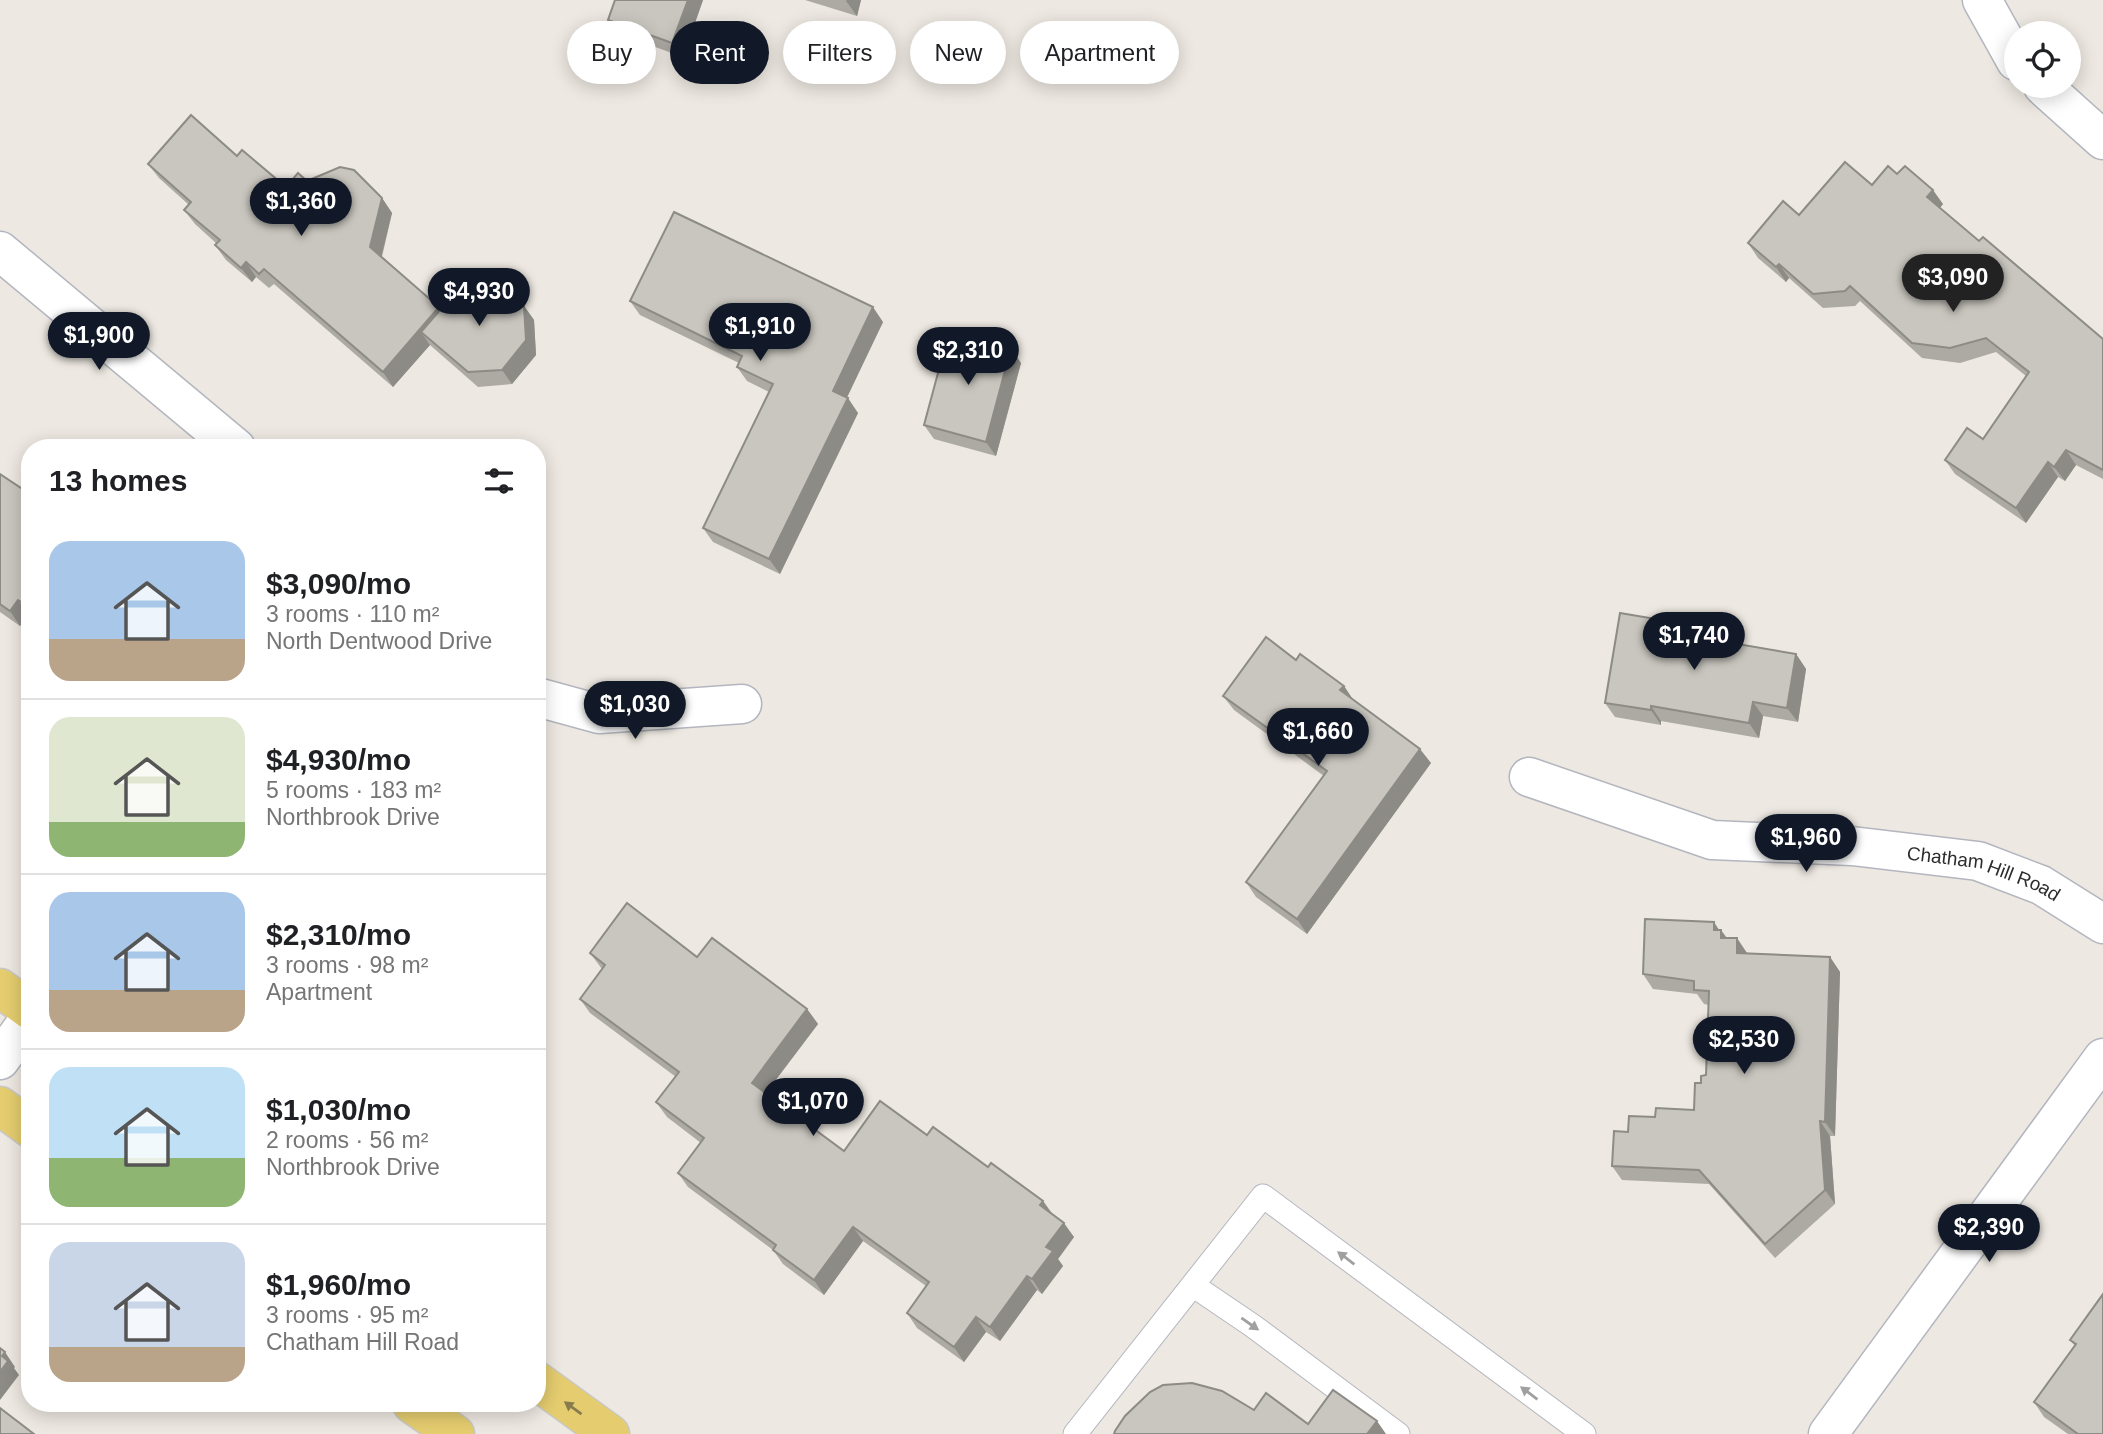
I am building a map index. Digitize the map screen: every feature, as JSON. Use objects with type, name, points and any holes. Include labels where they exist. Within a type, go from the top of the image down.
[{"type":"main road","points":[[0,988],[21,1003]]},
{"type":"main road","points":[[0,1106],[21,1121]]},
{"type":"main road","points":[[546,1388],[610,1434]]},
{"type":"main road","points":[[423,1412],[455,1434]]},
{"type":"street","points":[[1982,0],[2004,39]]},
{"type":"street","points":[[2056,98],[2103,140]]},
{"type":"street","points":[[0,251],[225,439]]},
{"type":"street","points":[[546,699],[599,713],[741,705]]},
{"type":"street","name":"Chatham Hill Road","points":[[1529,777],[1712,840],[1852,846],[1978,861],[2041,885],[2103,924]]},
{"type":"street","points":[[0,1060],[21,1031]]},
{"type":"street","points":[[1828,1434],[2103,1058]]},
{"type":"lane","points":[[1075,1434],[1263,1196],[1584,1434]]},
{"type":"lane","points":[[1194,1286],[1253,1326],[1398,1434]]},
{"type":"building","points":[[615,0],[688,0],[680,21],[670,21],[670,42],[656,37],[656,21],[608,20]]},
{"type":"building","points":[[191,115],[237,156],[242,150],[286,187],[298,173],[307,181],[340,167],[354,170],[382,198],[370,247],[439,307],[383,372],[264,269],[259,274],[246,262],[241,268],[215,245],[220,240],[184,210],[191,202],[148,164]]},
{"type":"building","points":[[1845,162],[1872,185],[1888,166],[1897,174],[1905,166],[1933,190],[1927,197],[1979,241],[1983,237],[2103,339],[2103,470],[2066,450],[2054,467],[2048,462],[2016,508],[1945,460],[1967,428],[1983,439],[2029,372],[1986,338],[1950,348],[1912,343],[1850,286],[1845,291],[1813,294],[1779,264],[1776,267],[1748,243],[1783,201],[1799,215]]},
{"type":"building","points":[[674,212],[873,307],[833,391],[848,398],[769,559],[703,528],[773,384],[737,367],[742,356],[630,301]]},
{"type":"building","points":[[496,284],[524,306],[526,340],[502,370],[468,372],[421,332],[460,287]]},
{"type":"building","points":[[949,332],[1011,348],[986,442],[924,425]]},
{"type":"building","points":[[0,474],[21,488],[21,602],[18,600],[10,611],[0,604]]},
{"type":"building","points":[[1620,613],[1674,622],[1673,633],[1796,654],[1787,708],[1753,702],[1749,723],[1651,706],[1651,710],[1605,703]]},
{"type":"building","points":[[1266,637],[1296,660],[1300,654],[1344,686],[1340,690],[1420,749],[1297,919],[1246,882],[1327,771],[1223,696]]},
{"type":"building","points":[[627,903],[697,957],[712,938],[807,1009],[752,1083],[844,1151],[880,1101],[927,1135],[933,1127],[988,1167],[991,1163],[1043,1201],[1040,1205],[1064,1223],[1046,1247],[1053,1251],[1032,1279],[1027,1276],[990,1327],[976,1317],[954,1347],[907,1313],[929,1282],[853,1227],[814,1280],[773,1250],[776,1245],[678,1173],[704,1138],[656,1102],[679,1072],[580,999],[605,965],[590,953]]},
{"type":"building","points":[[1645,919],[1714,922],[1714,930],[1721,930],[1721,938],[1737,938],[1737,953],[1830,957],[1825,1122],[1820,1121],[1825,1190],[1765,1244],[1699,1170],[1612,1166],[1614,1131],[1628,1132],[1629,1116],[1655,1117],[1656,1108],[1694,1110],[1695,1083],[1701,1083],[1701,1076],[1706,1075],[1709,991],[1694,990],[1694,981],[1643,974]]},
{"type":"building","points":[[2103,1294],[2103,1434],[2078,1434],[2034,1402],[2076,1344],[2070,1340]]},
{"type":"building","points":[[0,1348],[5,1352],[2,1356],[8,1361],[0,1372]]},
{"type":"building","points":[[1192,1383],[1222,1391],[1254,1410],[1266,1393],[1308,1424],[1333,1390],[1377,1421],[1367,1434],[1114,1434],[1125,1416],[1150,1392],[1163,1385]]},
{"type":"building","points":[[0,1408],[34,1434],[0,1434]]}]
